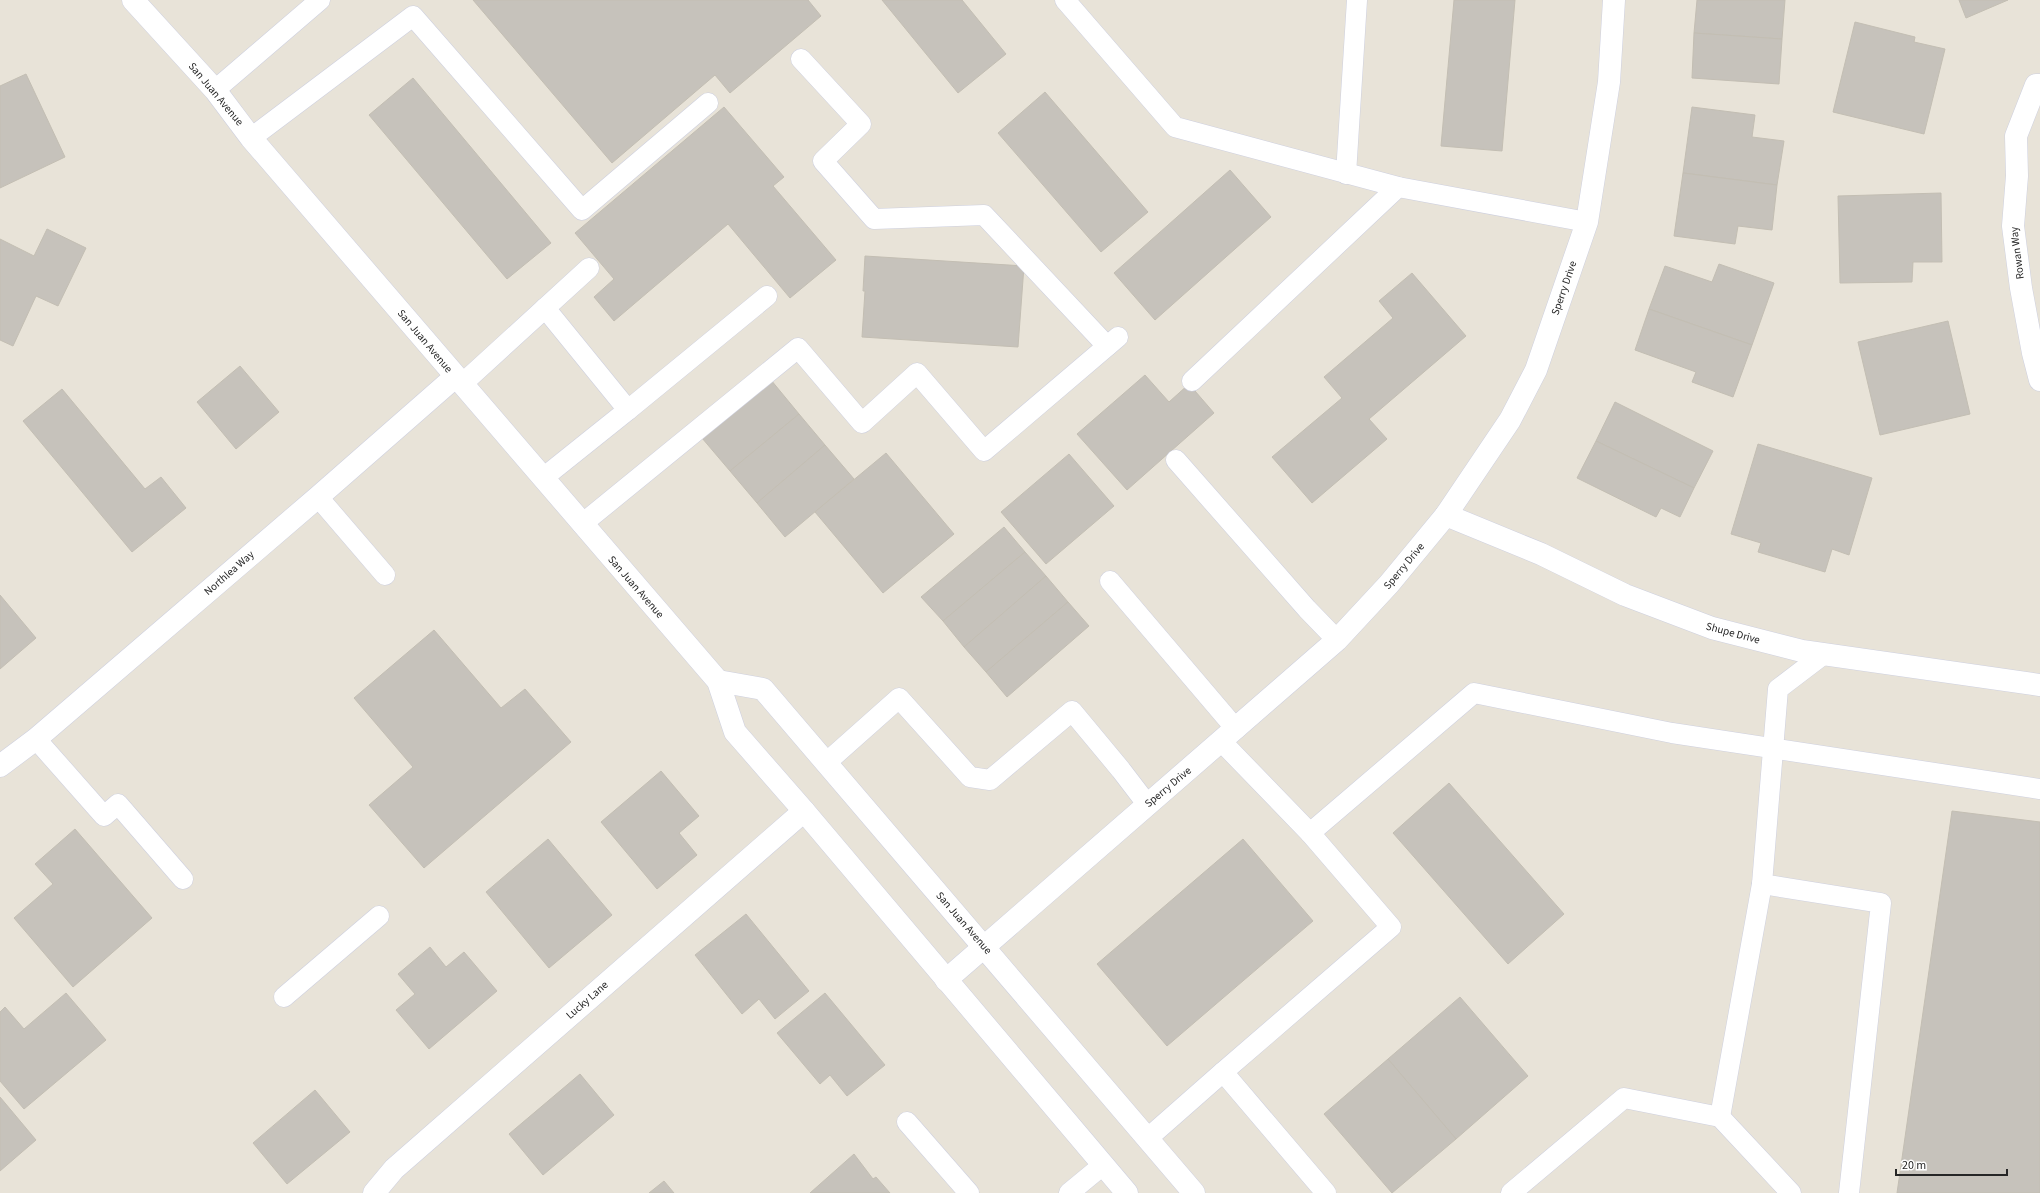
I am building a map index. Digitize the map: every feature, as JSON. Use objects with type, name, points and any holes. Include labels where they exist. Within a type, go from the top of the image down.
[{"type":"street","name":"San Juan Avenue","points":[[133,0],[215,90],[251,138],[718,681],[735,732],[804,811],[1127,1193]]},
{"type":"street","name":"Sperry Drive","points":[[946,980],[1337,640],[1389,584],[1446,515],[1510,420],[1536,370],[1587,222],[1609,82],[1614,0]]},
{"type":"street","name":"Rowan Way","points":[[2040,85],[2036,85],[2016,136],[2017,176],[2013,226],[2021,288],[2040,380]]},
{"type":"street","name":"Northlea Way","points":[[0,766],[36,739],[318,497],[458,380]]},
{"type":"street","name":"Shupe Drive","points":[[1446,515],[1541,554],[1625,595],[1712,628],[1802,651],[2040,685]]},
{"type":"street","name":"San Juan Avenue","points":[[718,681],[763,689],[1194,1193]]},
{"type":"street","name":"Lucky Lane","points":[[374,1193],[394,1169],[804,811]]},
{"type":"lane","points":[[215,90],[320,0]]},
{"type":"lane","points":[[1065,0],[1175,127],[1398,188],[1587,222]]},
{"type":"lane","points":[[1346,174],[1357,0]]},
{"type":"lane","points":[[251,138],[413,16],[582,210],[708,103]]},
{"type":"lane","points":[[582,524],[798,348],[862,423],[917,374],[984,451],[1112,342],[984,215],[874,220],[823,161],[860,124],[801,59]]},
{"type":"lane","points":[[1192,381],[1398,188]]},
{"type":"lane","points":[[458,380],[545,308],[589,268]]},
{"type":"lane","points":[[543,478],[767,296]]},
{"type":"lane","points":[[545,308],[628,410]]},
{"type":"lane","points":[[1176,460],[1307,610],[1337,640]]},
{"type":"lane","points":[[318,497],[385,575]]},
{"type":"lane","points":[[1110,581],[1228,735],[1391,927],[1148,1138]]},
{"type":"lane","points":[[1720,1117],[1762,884],[1778,689],[1824,654]]},
{"type":"lane","points":[[1310,833],[1474,693],[1672,733],[2040,789]]},
{"type":"lane","points":[[827,762],[899,698],[970,777],[990,780],[1072,712],[1121,770],[1147,804]]},
{"type":"lane","points":[[36,739],[104,816],[118,804],[183,879]]},
{"type":"lane","points":[[1762,884],[1881,903],[1848,1193]]},
{"type":"lane","points":[[284,997],[379,916]]},
{"type":"lane","points":[[1223,1072],[1326,1193]]},
{"type":"lane","points":[[1511,1193],[1624,1098],[1720,1117],[1791,1193]]},
{"type":"lane","points":[[907,1122],[969,1193]]},
{"type":"lane","points":[[1069,1193],[1103,1165]]},
{"type":"building","points":[[473,0],[808,0],[821,16],[730,93],[715,75],[612,163]]},
{"type":"building","points":[[882,0],[962,0],[1006,54],[958,93]]},
{"type":"building","points":[[1454,0],[1515,0],[1502,151],[1441,146]]},
{"type":"building","points":[[1697,0],[1785,0],[1782,39],[1694,33]]},
{"type":"building","points":[[1959,0],[2008,0],[1966,18]]},
{"type":"building","points":[[1855,22],[1915,37],[1914,42],[1945,49],[1924,134],[1833,112]]},
{"type":"building","points":[[1694,33],[1782,39],[1779,84],[1692,78]]},
{"type":"building","points":[[26,74],[65,157],[0,188],[0,86]]},
{"type":"building","points":[[413,78],[551,243],[507,279],[369,115]]},
{"type":"building","points":[[1045,92],[1148,212],[1101,252],[998,133]]},
{"type":"building","points":[[724,107],[784,177],[773,186],[836,260],[790,298],[728,224],[614,321],[594,297],[614,279],[575,233]]},
{"type":"building","points":[[1692,107],[1755,115],[1752,137],[1784,141],[1777,185],[1683,173]]},
{"type":"building","points":[[1230,170],[1271,217],[1155,320],[1114,273]]},
{"type":"building","points":[[1683,173],[1777,185],[1772,230],[1738,226],[1735,244],[1674,236]]},
{"type":"building","points":[[1941,193],[1942,262],[1913,262],[1912,282],[1840,283],[1838,196]]},
{"type":"building","points":[[47,229],[86,248],[58,306],[36,296],[13,346],[0,340],[0,239],[34,256]]},
{"type":"building","points":[[865,256],[1024,266],[1018,347],[862,337],[865,291],[863,291]]},
{"type":"building","points":[[1719,264],[1774,283],[1752,345],[1649,309],[1665,266],[1712,282]]},
{"type":"building","points":[[1412,273],[1466,336],[1369,419],[1387,439],[1312,503],[1272,457],[1342,398],[1324,377],[1393,318],[1379,301]]},
{"type":"building","points":[[1649,309],[1752,345],[1733,397],[1692,382],[1696,372],[1635,350]]},
{"type":"building","points":[[1948,321],[1970,414],[1880,435],[1858,342]]},
{"type":"building","points":[[240,366],[279,412],[236,449],[197,402]]},
{"type":"building","points":[[1145,375],[1169,402],[1189,384],[1214,413],[1127,490],[1077,434]]},
{"type":"building","points":[[771,380],[799,414],[730,471],[702,438]]},
{"type":"building","points":[[62,389],[145,489],[161,477],[186,508],[132,552],[23,421]]},
{"type":"building","points":[[1615,402],[1713,451],[1694,488],[1596,441]]},
{"type":"building","points":[[799,414],[825,445],[757,503],[730,471]]},
{"type":"building","points":[[1596,441],[1694,488],[1680,517],[1661,508],[1656,517],[1577,478]]},
{"type":"building","points":[[1758,444],[1872,478],[1849,555],[1832,549],[1825,572],[1758,552],[1761,543],[1731,534]]},
{"type":"building","points":[[825,445],[854,479],[785,537],[757,503]]},
{"type":"building","points":[[886,453],[954,534],[883,593],[815,512]]},
{"type":"building","points":[[1069,454],[1114,506],[1046,564],[1001,512]]},
{"type":"building","points":[[1004,527],[1025,552],[943,621],[921,597]]},
{"type":"building","points":[[1025,552],[1046,576],[964,647],[943,621]]},
{"type":"building","points":[[1046,576],[1068,602],[986,672],[964,647]]},
{"type":"building","points":[[0,595],[36,638],[0,669]]},
{"type":"building","points":[[1068,602],[1089,626],[1007,697],[986,672]]},
{"type":"building","points":[[434,630],[501,708],[525,689],[571,742],[424,868],[369,805],[413,767],[354,698]]},
{"type":"building","points":[[661,771],[699,816],[679,833],[697,855],[657,889],[601,822]]},
{"type":"building","points":[[1449,783],[1564,914],[1508,964],[1393,833]]},
{"type":"building","points":[[1952,811],[2040,822],[2040,1193],[1897,1193]]},
{"type":"building","points":[[75,829],[152,918],[73,987],[14,918],[53,884],[35,864]]},
{"type":"building","points":[[548,839],[612,915],[549,968],[486,892]]},
{"type":"building","points":[[1243,839],[1313,921],[1167,1046],[1097,964]]},
{"type":"building","points":[[746,914],[809,991],[775,1019],[759,999],[742,1014],[695,955]]},
{"type":"building","points":[[430,947],[446,967],[464,952],[497,991],[429,1049],[396,1010],[415,994],[398,974]]},
{"type":"building","points":[[66,993],[106,1040],[24,1109],[0,1081],[0,1012],[5,1007],[24,1029]]},
{"type":"building","points":[[825,993],[885,1065],[847,1096],[830,1075],[820,1084],[777,1033]]},
{"type":"building","points":[[1460,997],[1528,1076],[1456,1139],[1388,1059]]},
{"type":"building","points":[[1388,1059],[1456,1139],[1392,1193],[1324,1114]]},
{"type":"building","points":[[580,1074],[614,1115],[543,1175],[509,1134]]},
{"type":"building","points":[[315,1090],[350,1132],[287,1184],[253,1143]]},
{"type":"building","points":[[0,1097],[36,1140],[0,1171]]},
{"type":"building","points":[[854,1154],[873,1179],[876,1177],[890,1193],[810,1193]]},
{"type":"building","points":[[664,1181],[674,1193],[649,1193]]}]
